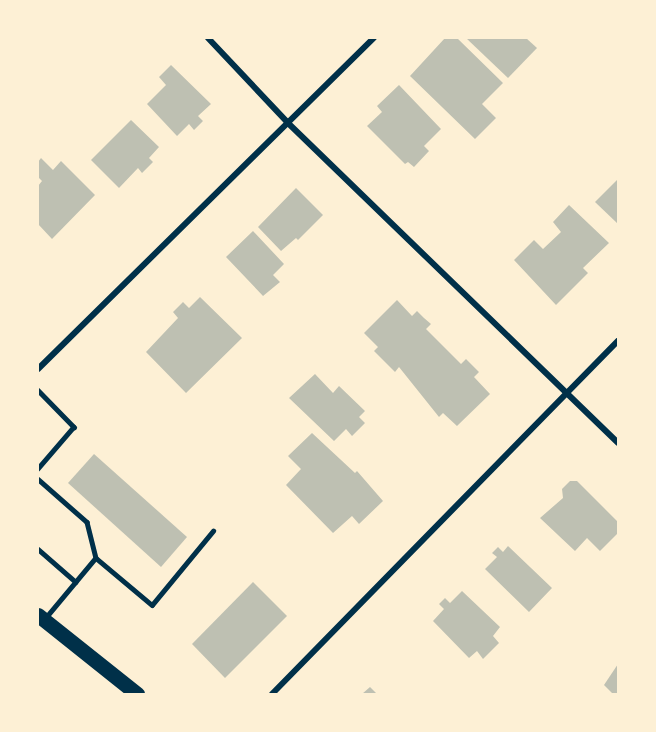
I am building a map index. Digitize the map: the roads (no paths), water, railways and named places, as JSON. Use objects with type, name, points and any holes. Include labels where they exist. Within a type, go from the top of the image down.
[{"type":"main road","points":[[41,618],[136,694]]},
{"type":"street","points":[[208,38],[289,124],[618,443]]},
{"type":"street","points":[[38,369],[374,38]]},
{"type":"street","points":[[272,694],[618,341]]},
{"type":"lane","points":[[38,390],[74,427],[38,469]]},
{"type":"lane","points":[[38,479],[87,522],[96,558],[152,605],[213,531]]},
{"type":"lane","points":[[38,549],[76,582]]},
{"type":"lane","points":[[41,618],[96,558]]}]
